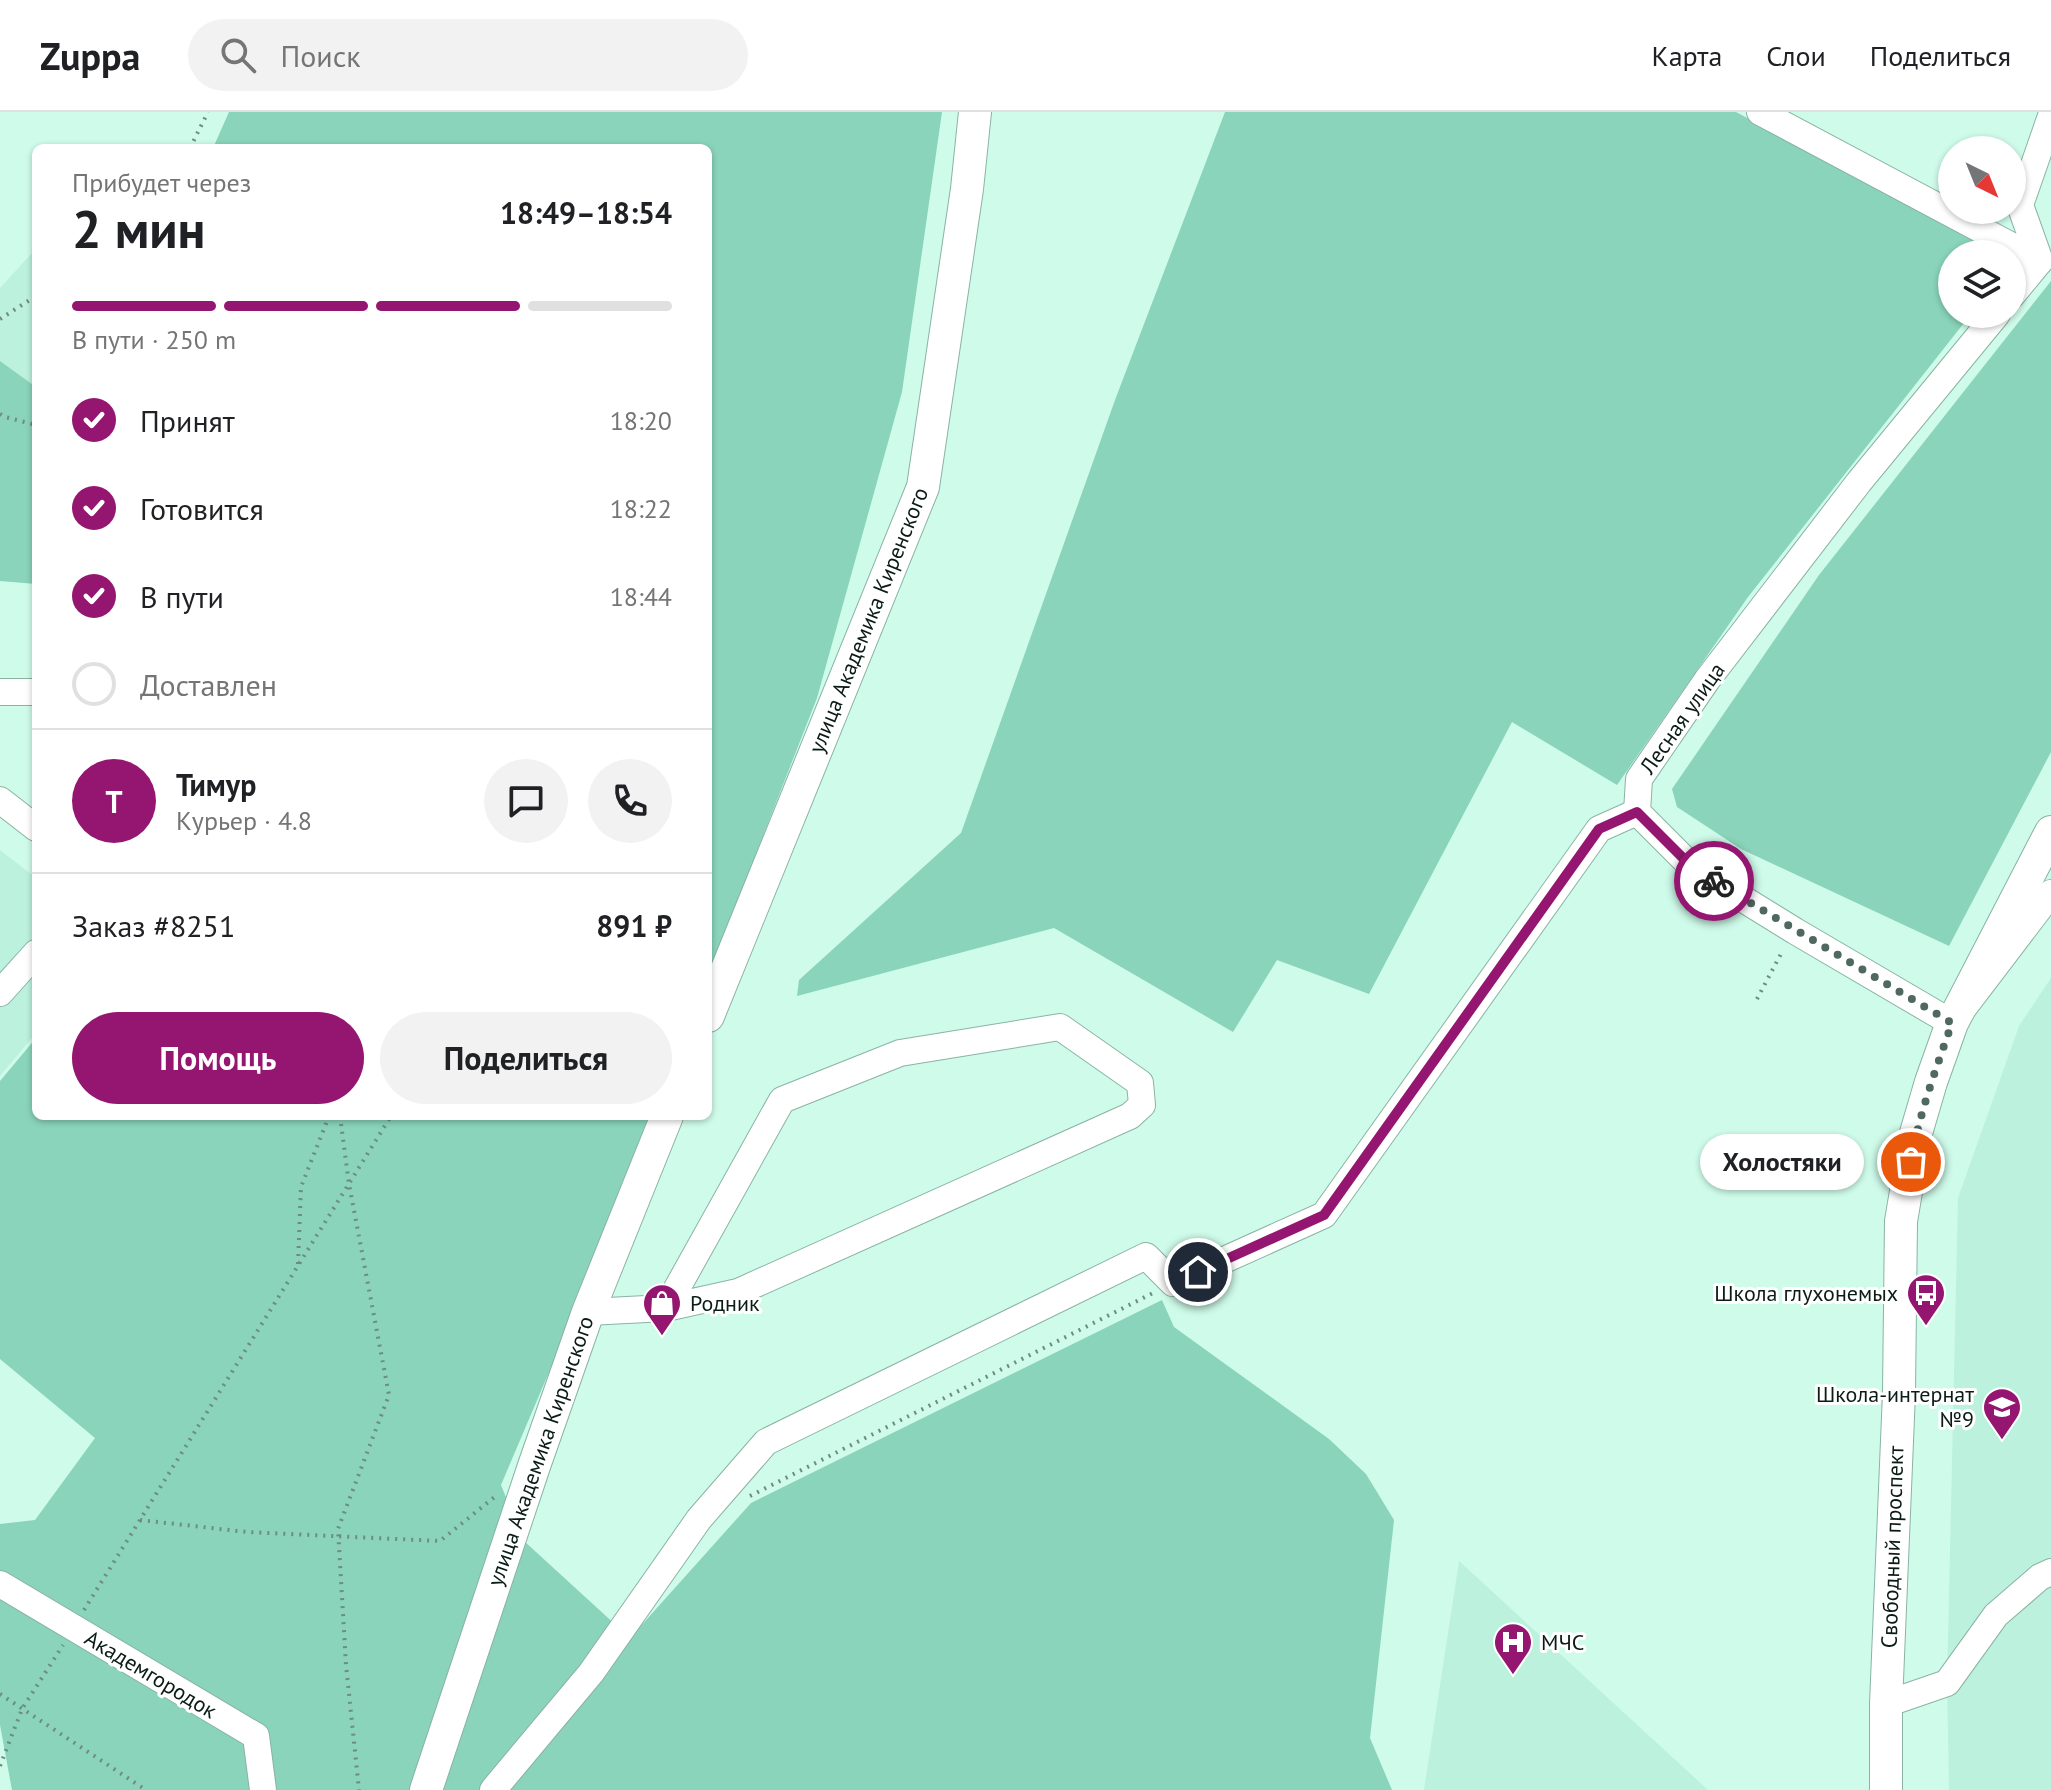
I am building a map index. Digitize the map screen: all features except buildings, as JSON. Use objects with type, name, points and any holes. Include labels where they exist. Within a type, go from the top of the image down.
[{"type":"main road","name":"улица Академика Киренского","points":[[712,1006],[923,487],[967,189],[975,112]]},
{"type":"main road","points":[[1952,1023],[2051,832]]},
{"type":"main road","name":"Свободный проспект","points":[[1886,1790],[1886,1704],[1899,1393],[1901,1221],[1916,1133],[1952,1023]]},
{"type":"main road","name":"улица Академика Киренского","points":[[426,1790],[588,1312],[665,1120]]},
{"type":"street","points":[[1760,112],[2040,261]]},
{"type":"street","points":[[2040,261],[2020,205],[2051,116]]},
{"type":"street","points":[[2026,278],[2040,261]]},
{"type":"street","name":"Лесная улица","points":[[1637,812],[1639,779],[1707,680],[1859,482],[1986,328]]},
{"type":"street","points":[[0,692],[32,692]]},
{"type":"street","points":[[0,800],[32,825]]},
{"type":"street","points":[[493,1790],[591,1673],[699,1519],[766,1442],[1146,1256],[1173,1283],[1324,1215],[1599,829],[1637,812],[1693,868],[1952,1023],[2051,893]]},
{"type":"street","points":[[0,993],[32,957]]},
{"type":"street","points":[[588,1312],[666,1308],[738,1292],[1130,1116],[1142,1105],[1140,1083],[1060,1027],[900,1053],[782,1100],[666,1308]]},
{"type":"street","points":[[1886,1704],[1947,1683],[1996,1615],[2040,1577],[2051,1572]]},
{"type":"street","name":"Академгородок","points":[[0,1584],[256,1736],[263,1790]]},
{"type":"path","points":[[192,144],[208,112]]},
{"type":"path","points":[[0,319],[32,299]]},
{"type":"path","points":[[0,414],[32,424]]},
{"type":"path","points":[[1757,999],[1795,931]]},
{"type":"path","points":[[298,1266],[301,1187],[327,1120]]},
{"type":"path","points":[[341,1120],[349,1184],[389,1395],[338,1529],[346,1665],[359,1790]]},
{"type":"path","points":[[0,1766],[22,1709],[389,1120]]},
{"type":"path","points":[[748,1498],[1173,1283]]},
{"type":"path","points":[[140,1520],[247,1532],[440,1541],[499,1494]]},
{"type":"path","points":[[0,1694],[146,1790]]},
{"type":"shaded area","points":[[229,112],[942,112],[902,392],[817,698],[712,966],[712,144],[215,144]]},
{"type":"shaded area","points":[[1225,112],[1736,112],[1938,219],[1938,224],[1947,224],[1977,240],[1938,240],[1938,328],[1960,328],[1748,597],[1617,785],[1512,722],[1369,994],[1277,960],[1233,1032],[1054,928],[797,996],[799,980],[961,833],[1115,400]]},
{"type":"shaded area","points":[[32,253],[32,384],[0,361],[0,288]]},
{"type":"shaded area","points":[[2051,281],[2051,752],[1949,946],[1741,849],[1677,807],[1672,789],[1819,575],[2014,328],[2026,328],[2026,313]]},
{"type":"shaded area","points":[[0,361],[32,384],[32,584],[0,581]]},
{"type":"shaded area","points":[[0,850],[32,875],[32,1038],[0,1076]]},
{"type":"shaded area","name":"Школа-интернат №9","points":[[2051,978],[2051,1790],[1949,1790],[1947,1683],[1958,1198],[2019,1026]]},
{"type":"shaded area","points":[[32,1043],[32,1120],[652,1120],[621,1203],[501,1485],[524,1541],[630,1638],[751,1503],[1162,1300],[1174,1327],[1329,1439],[1366,1474],[1394,1520],[1370,1738],[1392,1790],[12,1790],[0,1725],[0,1524],[35,1520],[95,1438],[0,1359],[0,1081]]},
{"type":"shaded area","name":"МЧС","points":[[1459,1561],[1708,1790],[1424,1790]]},
{"type":"way so far","points":[[1714,881],[1952,1023],[1931,1082],[1911,1162]]},
{"type":"place","name":"Холостяки","points":[[1911,1162]]},
{"type":"place","name":"Школа глухонемых","points":[[1926,1327]]},
{"type":"place","name":"Родник","points":[[662,1337]]},
{"type":"place","name":"Школа-интернат №9","points":[[2002,1441]]},
{"type":"place","name":"МЧС","points":[[1513,1676]]},
{"type":"route","points":[[1198,1272],[1324,1215],[1599,829],[1637,812],[1693,868],[1714,881]]}]
